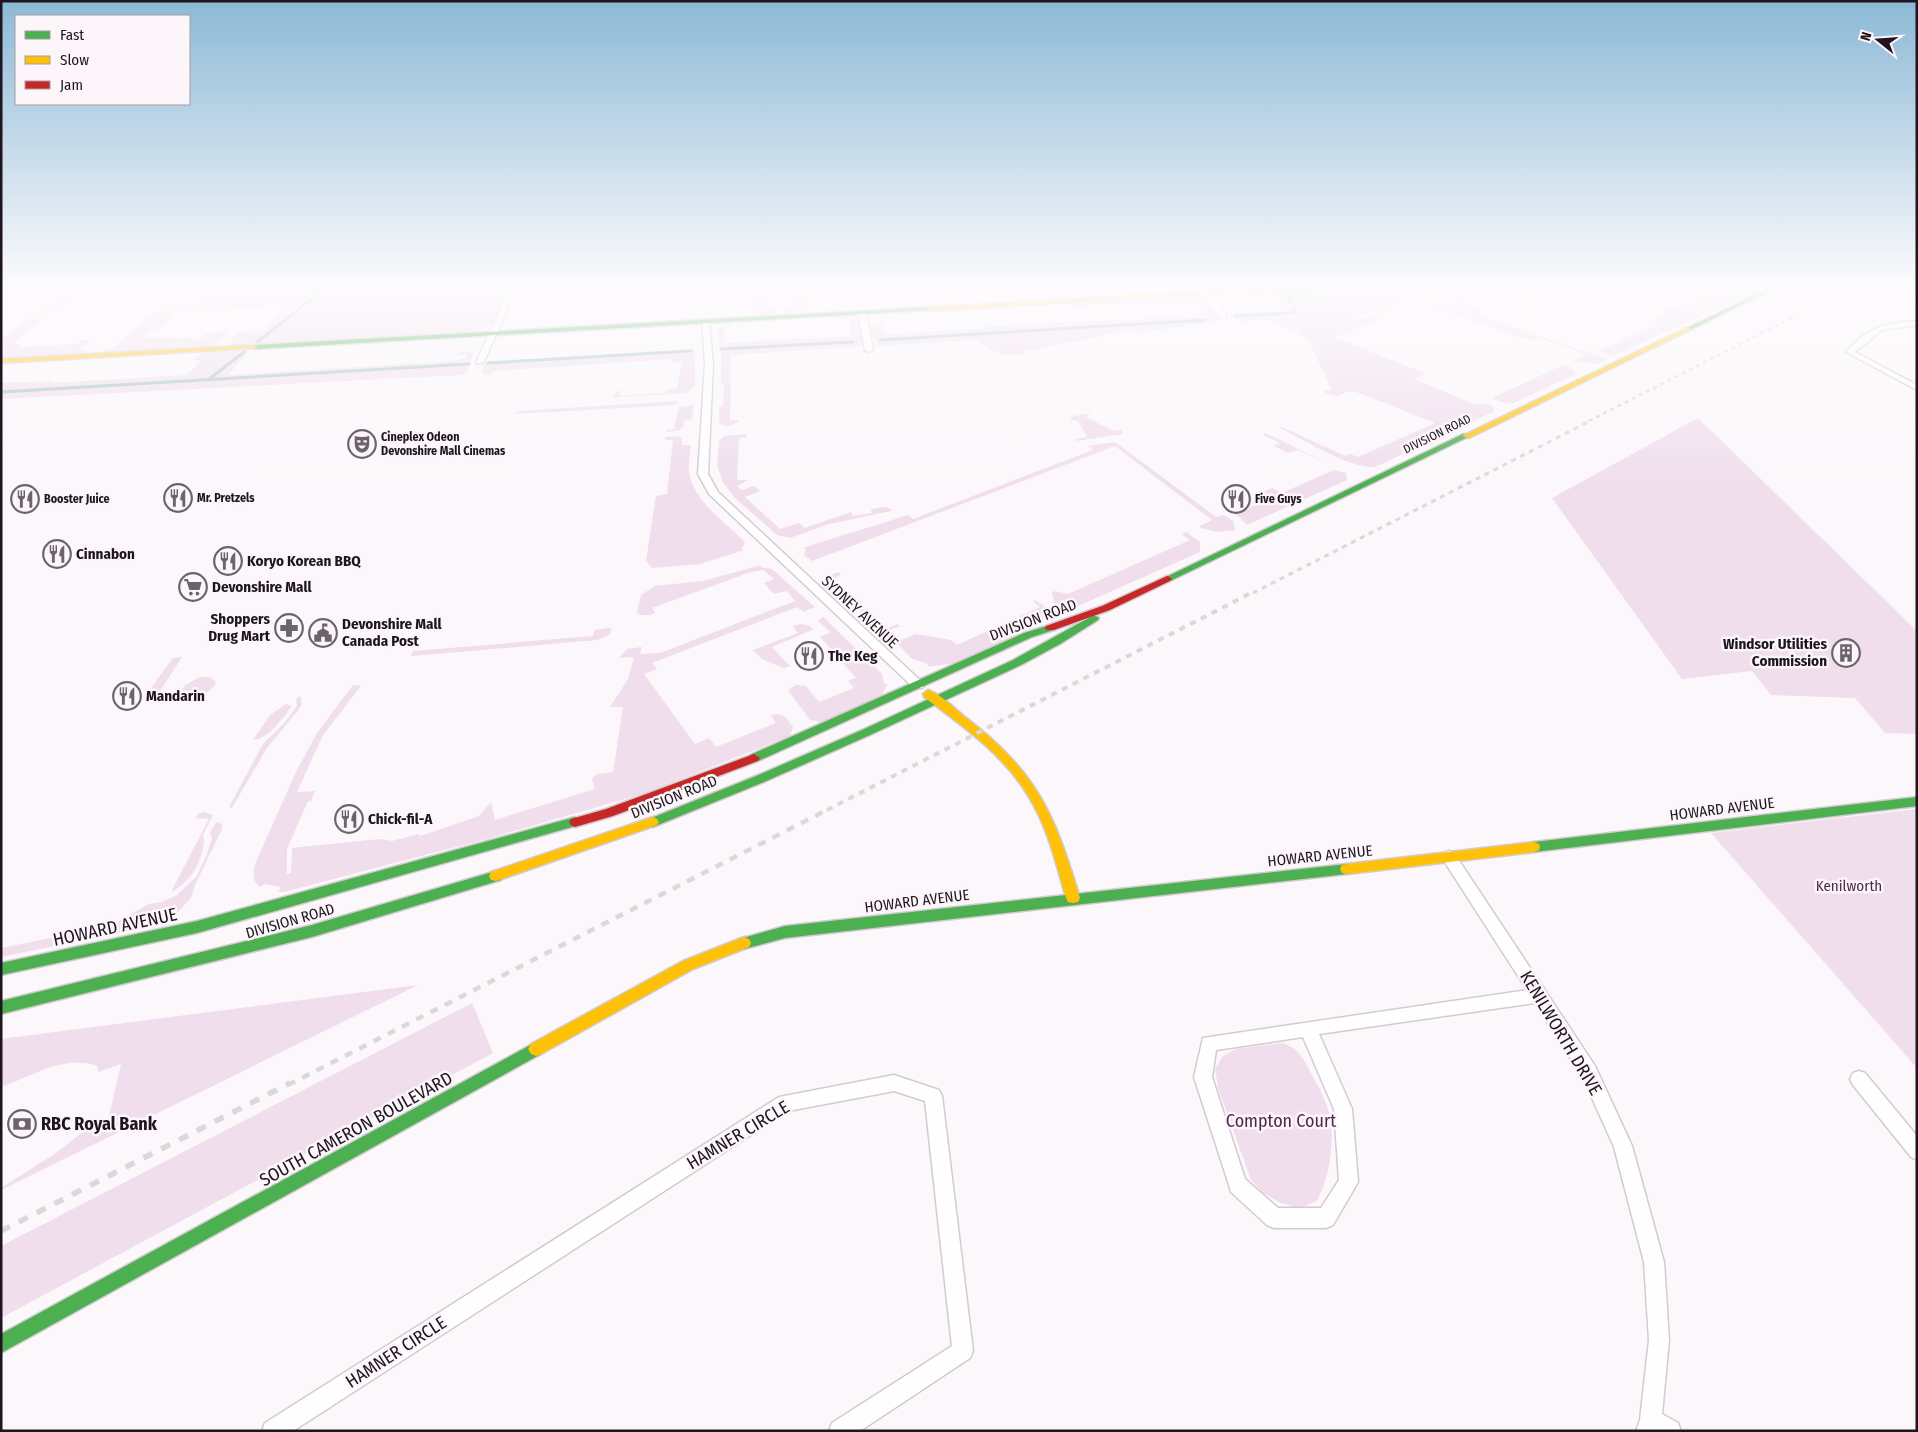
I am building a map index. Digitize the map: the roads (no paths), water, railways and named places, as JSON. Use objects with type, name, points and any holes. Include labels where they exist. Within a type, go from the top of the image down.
[{"type":"street","points":[[1,361],[162,352]]},
{"type":"street","points":[[480,362],[485,352]]},
{"type":"street","name":"SYDNEY AVENUE","points":[[708,352],[709,365],[703,474],[714,494],[918,685],[1006,759],[1031,789],[1052,834],[1073,898]]},
{"type":"street","name":"DIVISION ROAD","points":[[236,917],[569,825],[632,805],[748,761],[1028,635],[1106,608],[1641,352]]},
{"type":"street","points":[[1850,352],[1917,388]]},
{"type":"street","name":"DIVISION ROAD","points":[[1,1008],[228,954],[426,898],[620,834],[819,754],[936,700],[1060,640],[1106,608]]},
{"type":"street","name":"HOWARD AVENUE","points":[[728,946],[785,932],[1449,857],[1917,801]]},
{"type":"street","name":"KENILWORTH DRIVE","points":[[1449,857],[1589,1072],[1623,1146],[1654,1262],[1659,1340],[1649,1425]]},
{"type":"street","name":"HOWARD AVENUE","points":[[1,969],[236,917]]},
{"type":"street","name":"SOUTH CAMERON BOULEVARD","points":[[1,1344],[688,965],[728,946]]},
{"type":"street","points":[[1308,1029],[1343,1109],[1349,1182],[1326,1218],[1274,1218],[1238,1185],[1202,1077],[1209,1043],[1539,995]]},
{"type":"street","points":[[1859,1080],[1917,1150]]},
{"type":"street","name":"HAMNER CIRCLE","points":[[273,1431],[785,1103],[894,1083],[933,1096],[962,1352],[840,1431]]},
{"type":"street","points":[[1649,1425],[1670,1431]]},
{"type":"waterway","points":[[209,380],[244,352]]},
{"type":"waterway","points":[[488,363],[677,352]]},
{"type":"waterway","points":[[209,380],[469,364]]},
{"type":"waterway","points":[[1,392],[209,380]]},
{"type":"railway","points":[[1589,421],[1725,352]]},
{"type":"railway","points":[[1253,593],[1592,420]]},
{"type":"railway","points":[[827,810],[1255,591]]},
{"type":"railway","points":[[288,1085],[829,809]]},
{"type":"railway","points":[[1,1231],[290,1083]]},
{"type":"place","name":"Cineplex Odeon Devonshire Mall Cinemas","points":[[362,444]]},
{"type":"place","name":"Mr. Pretzels","points":[[178,498]]},
{"type":"place","name":"Booster Juice","points":[[25,499]]},
{"type":"place","name":"Five Guys","points":[[1236,499]]},
{"type":"place","name":"Cinnabon","points":[[57,554]]},
{"type":"place","name":"Koryo Korean BBQ","points":[[228,561]]},
{"type":"place","name":"Devonshire Mall","points":[[193,587]]},
{"type":"place","name":"Shoppers Drug Mart","points":[[289,628]]},
{"type":"place","name":"Devonshire Mall Canada Post","points":[[323,633]]},
{"type":"place","name":"Windsor Utilities Commission","points":[[1846,653]]},
{"type":"place","name":"The Keg","points":[[809,656]]},
{"type":"place","name":"Mandarin","points":[[127,696]]},
{"type":"place","name":"Chick-fil-A","points":[[349,819]]},
{"type":"place","name":"RBC Royal Bank","points":[[22,1124]]},
{"type":"park label","name":"Kenilworth","points":[[1849,886]]},
{"type":"park label","name":"Compton Court","points":[[1281,1121]]}]
